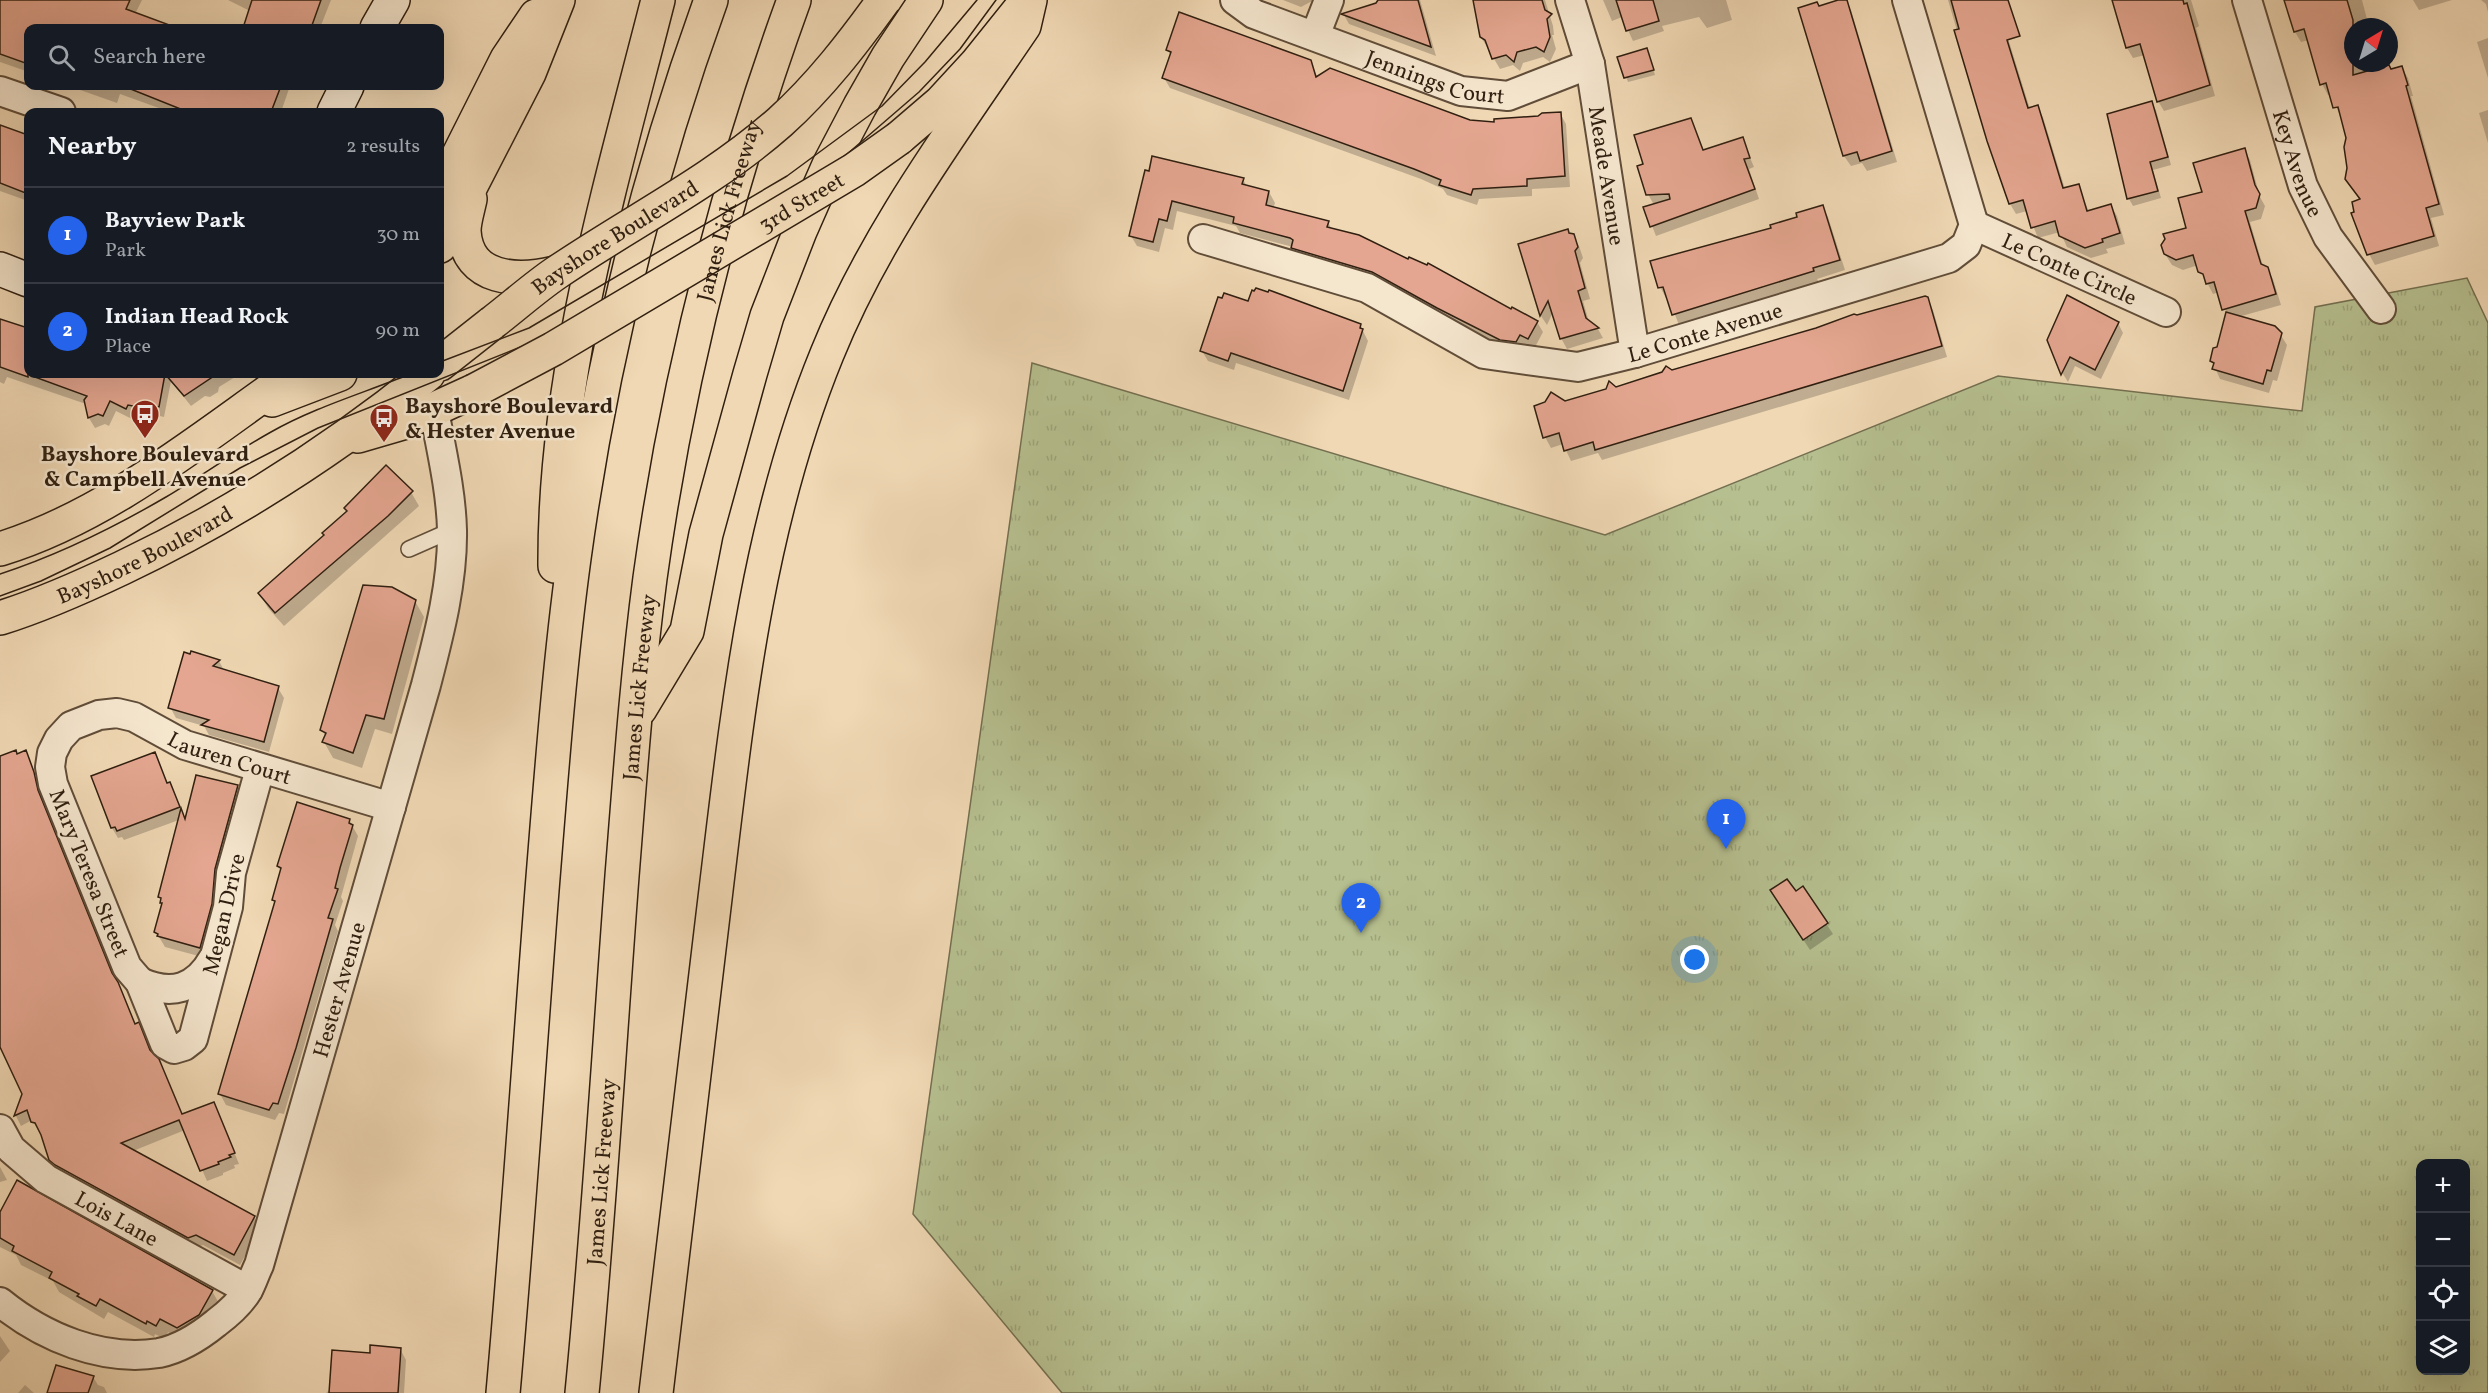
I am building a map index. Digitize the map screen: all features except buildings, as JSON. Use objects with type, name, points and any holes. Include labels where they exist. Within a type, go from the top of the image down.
[{"type":"main road","points":[[379,24],[393,0]]},
{"type":"main road","points":[[444,184],[507,59],[547,0]]},
{"type":"main road","points":[[444,239],[529,73],[558,0]]},
{"type":"main road","points":[[555,724],[555,552],[559,462],[570,376],[607,201],[658,0]]},
{"type":"main road","points":[[503,1393],[555,724],[568,601],[581,510],[615,332],[657,169],[711,0]]},
{"type":"main road","name":"James Lick Freeway","points":[[582,1393],[634,718],[658,526],[689,361],[732,193],[794,0]]},
{"type":"main road","name":"Bayshore Boulevard","points":[[444,358],[555,273],[694,187],[772,128],[823,77],[857,37],[884,0]]},
{"type":"main road","points":[[634,718],[687,631],[706,534],[750,374],[767,316],[800,231],[829,165],[860,106],[888,57],[926,0]]},
{"type":"main road","points":[[656,1393],[737,714],[765,557],[781,490],[802,420],[824,361],[859,286],[890,228],[925,172],[1024,26],[1029,0]]},
{"type":"main road","name":"3rd Street","points":[[331,445],[406,422],[474,391],[553,350],[854,170],[899,138],[941,102],[1029,0]]},
{"type":"main road","points":[[336,108],[345,90]]},
{"type":"main road","points":[[474,183],[464,230],[468,248],[478,263],[504,277],[521,279],[555,273]]},
{"type":"main road","points":[[0,269],[24,278]]},
{"type":"main road","points":[[0,549],[91,511],[287,378]]},
{"type":"main road","points":[[231,417],[328,378]]},
{"type":"main road","name":"Bayshore Boulevard","points":[[0,618],[68,594],[158,551],[271,487],[331,445],[418,378]]},
{"type":"main road","points":[[424,378],[434,410]]},
{"type":"street","name":"Jennings Court","points":[[1235,0],[1254,14],[1461,91],[1508,96],[1590,64]]},
{"type":"street","points":[[1315,36],[1329,0]]},
{"type":"street","name":"Meade Avenue","points":[[1570,0],[1590,64],[1635,353]]},
{"type":"street","points":[[1907,0],[1974,225]]},
{"type":"street","name":"Key Avenue","points":[[2247,0],[2303,186],[2328,237],[2381,309]]},
{"type":"street","points":[[0,91],[49,108]]},
{"type":"street","name":"Le Conte Circle","points":[[1974,225],[2166,312]]},
{"type":"street","name":"Le Conte Avenue","points":[[1203,239],[1367,288],[1484,354],[1578,367],[1635,353],[1949,258],[1966,245],[1974,225]]},
{"type":"street","name":"Hester Avenue","points":[[0,1302],[19,1318],[51,1336],[90,1349],[127,1354],[159,1353],[188,1342],[209,1329],[232,1310],[248,1290],[258,1265],[440,632],[448,582],[452,530],[434,410]]},
{"type":"street","name":"Lauren Court","points":[[71,726],[99,715],[117,713],[134,717],[185,745],[391,807]]},
{"type":"street","name":"Mary Teresa Street","points":[[71,726],[58,739],[52,753],[50,767],[53,784],[127,967],[140,982],[165,1044],[174,1049]]},
{"type":"street","name":"Megan Drive","points":[[174,1049],[184,1046],[193,1038],[228,907],[231,873],[260,769]]},
{"type":"street","points":[[140,982],[157,989],[178,989],[196,981],[216,954]]},
{"type":"street","name":"Lois Lane","points":[[0,1129],[11,1149],[46,1179],[248,1290]]},
{"type":"lane","points":[[409,549],[452,530]]},
{"type":"green space","points":[[2467,278],[2488,323],[2488,1393],[1062,1393],[913,1214],[1032,363],[1605,535],[1998,376],[2302,411],[2315,307]]},
{"type":"tram line","points":[[444,360],[529,328],[787,176],[882,106],[925,62],[977,0]]},
{"type":"tram line","points":[[444,378],[533,342],[795,188],[846,155],[919,92],[960,49],[996,0]]},
{"type":"tram line","points":[[0,574],[85,540],[126,519],[288,423],[400,378]]},
{"type":"tram line","points":[[0,596],[41,581],[110,548],[240,468],[318,428],[443,378]]},
{"type":"place","name":"Bayshore Boulevard & Campbell Avenue","points":[[145,440]]},
{"type":"place","name":"Bayshore Boulevard & Hester Avenue","points":[[384,444]]},
{"type":"place","name":"Bayview Park","points":[[1726,849]]},
{"type":"place","name":"Indian Head Rock","points":[[1361,933]]}]
